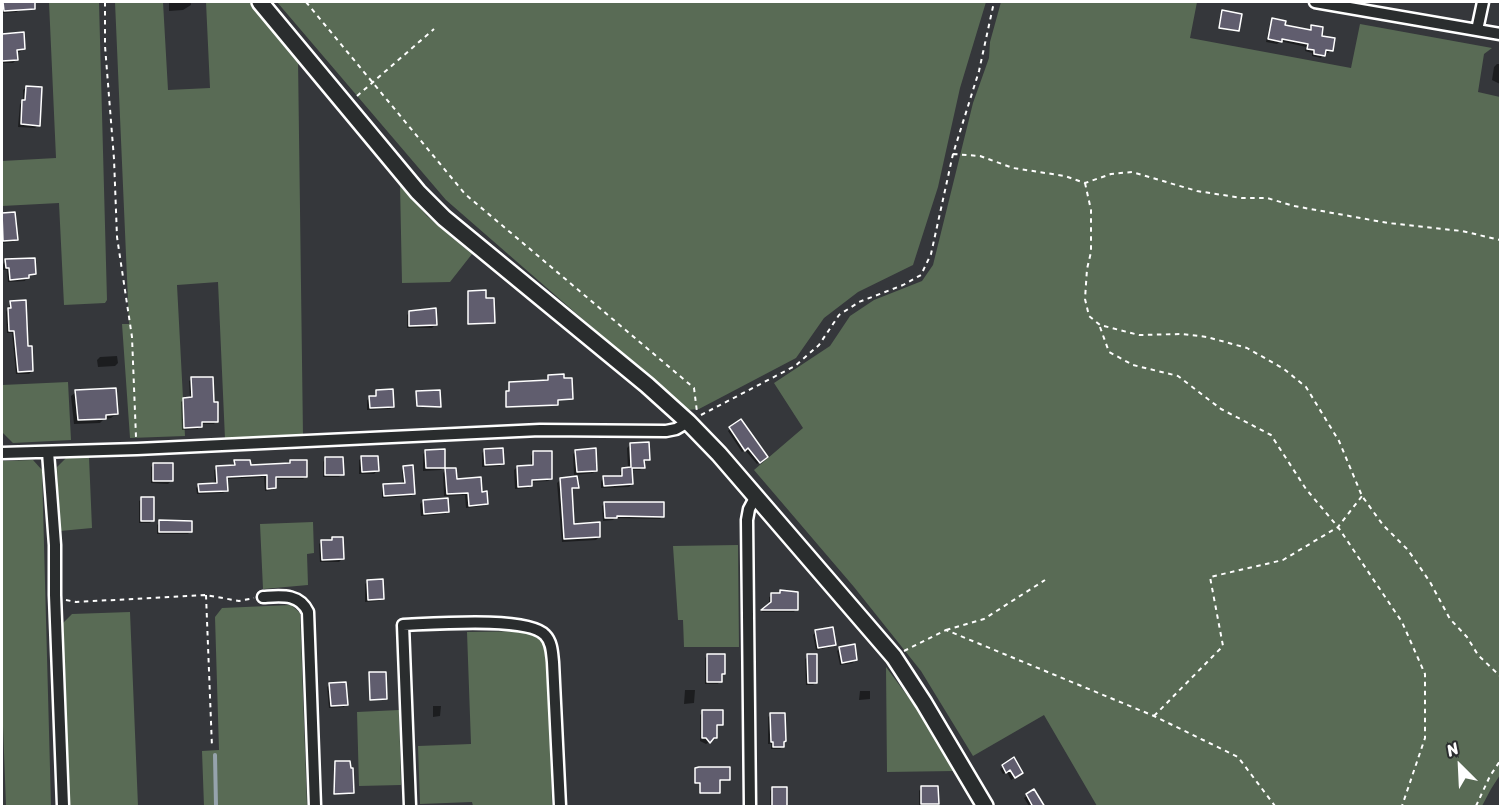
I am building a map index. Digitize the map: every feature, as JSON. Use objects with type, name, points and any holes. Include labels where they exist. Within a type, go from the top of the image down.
[{"type":"street","points":[[260,2],[418,192],[452,225],[647,385],[692,417],[756,496],[894,657],[985,807]]},
{"type":"street","points":[[1315,2],[1500,34]]},
{"type":"street","points":[[1477,30],[1483,2]]},
{"type":"street","points":[[2,453],[540,430],[666,432],[676,429],[692,417]]},
{"type":"street","points":[[48,452],[55,545],[63,807]]},
{"type":"street","points":[[750,807],[747,520],[749,509],[756,496]]},
{"type":"street","points":[[263,597],[293,597],[301,601],[308,612],[315,807]]},
{"type":"street","points":[[410,807],[403,625],[463,623],[523,624],[538,629],[551,645],[560,807]]},
{"type":"path","points":[[105,2],[105,46],[114,159],[117,237],[132,337],[136,449]]},
{"type":"path","points":[[306,2],[374,81],[465,194],[694,388],[692,417]]},
{"type":"path","points":[[692,417],[795,366],[819,345],[839,315],[859,302],[903,285],[921,275],[931,254],[953,154],[979,71],[994,2]]},
{"type":"path","points":[[352,100],[434,29]]},
{"type":"path","points":[[953,154],[980,156],[1013,168],[1065,176],[1085,183],[1111,174],[1132,172],[1197,190],[1242,198],[1267,198],[1294,206],[1388,223],[1462,231],[1500,240]]},
{"type":"path","points":[[1085,183],[1090,210],[1091,242],[1086,299],[1089,316],[1100,326],[1109,352],[1133,365],[1179,376],[1221,409],[1271,435],[1306,489],[1338,527],[1402,622],[1425,674],[1425,738],[1402,807]]},
{"type":"path","points":[[1100,326],[1138,335],[1182,334],[1207,337],[1247,348],[1284,369],[1306,387],[1339,441],[1362,496],[1383,525],[1408,550],[1430,582],[1450,619],[1467,637],[1478,655],[1500,676]]},
{"type":"path","points":[[1154,716],[1222,646],[1210,577],[1283,560],[1338,527],[1362,496]]},
{"type":"path","points":[[894,657],[946,630],[984,619],[1045,580]]},
{"type":"path","points":[[55,594],[64,600],[76,602],[206,595],[239,601],[263,597]]},
{"type":"path","points":[[206,595],[212,747]]},
{"type":"path","points":[[946,630],[1154,716],[1238,757],[1275,807]]},
{"type":"path","points":[[1476,807],[1490,776],[1500,761]]},
{"type":"green space","points":[[49,2],[99,2],[107,300],[105,303],[64,305],[59,203],[2,206],[2,161],[56,158]]},
{"type":"green space","points":[[115,2],[163,2],[168,90],[210,88],[206,2],[250,2],[298,59],[303,436],[225,439],[218,282],[177,285],[185,436],[130,438],[122,324],[129,324]]},
{"type":"green space","points":[[277,2],[986,2],[960,88],[938,187],[913,265],[858,292],[824,318],[796,358],[699,409],[687,410],[446,200]]},
{"type":"green space","points":[[1001,2],[1197,2],[1190,38],[1351,68],[1360,24],[1492,48],[1484,54],[1478,92],[1500,97],[1500,775],[1482,806],[1097,806],[1044,715],[973,756],[921,671],[854,587],[754,470],[803,428],[774,383],[830,346],[850,316],[874,300],[922,281],[933,265],[973,103],[989,58],[990,42]]},
{"type":"green space","points":[[400,184],[427,216],[472,254],[450,282],[402,283]]},
{"type":"green space","points":[[68,382],[71,440],[13,443],[2,432],[2,385]]},
{"type":"green space","points":[[89,457],[92,528],[60,531],[57,467],[66,458]]},
{"type":"green space","points":[[33,460],[42,470],[51,806],[6,806],[2,726],[2,461]]},
{"type":"green space","points":[[313,522],[314,553],[307,554],[308,585],[263,589],[260,524]]},
{"type":"green space","points":[[738,545],[739,647],[684,647],[683,620],[678,620],[673,546]]},
{"type":"green space","points":[[291,605],[300,613],[307,806],[204,806],[202,751],[219,750],[215,617],[222,608]]},
{"type":"green space","points":[[130,612],[138,806],[69,806],[63,623],[72,614]]},
{"type":"green space","points":[[535,631],[547,644],[552,806],[473,806],[472,802],[420,804],[418,746],[471,744],[467,632]]},
{"type":"green space","points":[[886,667],[932,729],[954,771],[887,772]]},
{"type":"green space","points":[[399,710],[401,785],[359,786],[357,712]]},
{"type":"building","points":[[3,2],[35,2],[35,9],[4,11]]},
{"type":"building","points":[[1222,10],[1242,14],[1239,31],[1219,28]]},
{"type":"building","points":[[1272,18],[1286,21],[1285,25],[1311,30],[1311,25],[1323,27],[1322,36],[1335,38],[1333,51],[1326,50],[1325,56],[1314,54],[1314,50],[1307,49],[1308,44],[1268,39]]},
{"type":"building","points":[[24,32],[25,49],[17,50],[18,60],[2,61],[2,34]]},
{"type":"building","points":[[26,86],[42,87],[40,126],[21,124],[22,100],[25,100]]},
{"type":"building","points":[[15,212],[18,240],[3,241],[2,213]]},
{"type":"building","points":[[35,258],[36,274],[29,275],[29,278],[10,280],[9,268],[6,268],[5,259]]},
{"type":"building","points":[[486,290],[486,298],[494,298],[495,323],[468,324],[468,291]]},
{"type":"building","points":[[26,300],[28,346],[32,346],[33,371],[18,372],[14,331],[9,331],[8,308],[11,308],[10,301]]},
{"type":"building","points":[[436,308],[437,325],[409,326],[409,311]]},
{"type":"building","points":[[564,374],[564,378],[572,378],[573,399],[558,400],[558,405],[506,407],[506,391],[509,391],[509,382],[548,380],[548,375]]},
{"type":"building","points":[[191,377],[213,377],[214,402],[218,402],[218,422],[202,422],[202,427],[184,428],[183,398],[192,397]]},
{"type":"building","points":[[116,388],[118,414],[106,415],[106,419],[78,420],[75,390]]},
{"type":"building","points":[[393,389],[394,407],[370,408],[369,396],[376,396],[376,390]]},
{"type":"building","points":[[440,390],[441,407],[417,406],[416,391]]},
{"type":"building","points":[[741,419],[768,457],[760,463],[748,448],[745,451],[729,427]]},
{"type":"building","points":[[649,442],[650,460],[644,460],[645,468],[632,468],[633,484],[604,486],[603,476],[622,476],[622,468],[631,467],[630,443]]},
{"type":"building","points":[[503,448],[504,464],[485,465],[484,449]]},
{"type":"building","points":[[596,448],[597,471],[577,472],[575,450]]},
{"type":"building","points":[[445,449],[445,468],[426,468],[425,450]]},
{"type":"building","points":[[533,451],[552,451],[552,479],[532,480],[532,486],[518,487],[517,466],[533,465]]},
{"type":"building","points":[[361,456],[378,456],[379,471],[362,472]]},
{"type":"building","points":[[325,457],[343,457],[344,475],[325,475]]},
{"type":"building","points":[[234,460],[250,460],[251,465],[307,460],[307,477],[276,477],[276,488],[267,489],[267,475],[227,477],[228,491],[199,492],[198,484],[217,483],[216,466],[235,465]]},
{"type":"building","points":[[153,463],[173,463],[173,481],[153,481]]},
{"type":"building","points":[[413,465],[415,494],[384,496],[383,484],[405,483],[403,466]]},
{"type":"building","points":[[445,468],[456,468],[457,479],[481,477],[482,492],[487,491],[488,504],[469,506],[468,493],[447,494]]},
{"type":"building","points":[[577,476],[579,488],[572,488],[574,524],[600,522],[600,537],[564,539],[560,478]]},
{"type":"building","points":[[141,497],[154,497],[154,521],[141,521]]},
{"type":"building","points":[[448,498],[449,512],[424,514],[423,500]]},
{"type":"building","points":[[604,502],[664,502],[664,517],[605,518]]},
{"type":"building","points":[[159,520],[192,521],[192,532],[159,532]]},
{"type":"building","points":[[332,537],[343,537],[344,559],[322,560],[321,540],[332,540]]},
{"type":"building","points":[[383,579],[384,599],[368,600],[367,580]]},
{"type":"building","points":[[780,590],[798,592],[798,610],[761,610],[771,602],[771,593],[780,593]]},
{"type":"building","points":[[833,627],[836,645],[818,648],[815,630]]},
{"type":"building","points":[[855,644],[857,660],[842,663],[839,647]]},
{"type":"building","points":[[707,654],[725,654],[725,674],[722,674],[722,682],[707,682]]},
{"type":"building","points":[[807,654],[817,654],[817,683],[808,683]]},
{"type":"building","points":[[369,672],[386,672],[387,699],[370,700]]},
{"type":"building","points":[[346,682],[348,705],[331,706],[329,683]]},
{"type":"building","points":[[702,710],[723,710],[723,725],[717,725],[717,738],[710,743],[706,738],[702,738]]},
{"type":"building","points":[[770,713],[785,713],[786,741],[784,747],[773,747]]},
{"type":"building","points":[[1014,757],[1023,773],[1015,778],[1010,770],[1006,773],[1002,765]]},
{"type":"building","points":[[335,761],[350,761],[351,768],[353,768],[354,793],[334,794]]},
{"type":"building","points":[[730,767],[730,780],[720,780],[720,793],[700,793],[700,783],[695,783],[695,768]]},
{"type":"building","points":[[921,786],[938,786],[939,804],[921,804]]},
{"type":"building","points":[[772,787],[787,787],[787,807],[772,807]]},
{"type":"building","points":[[1034,789],[1045,807],[1033,807],[1026,794]]},
{"type":"waterway","points":[[215,755],[216,806]]}]
